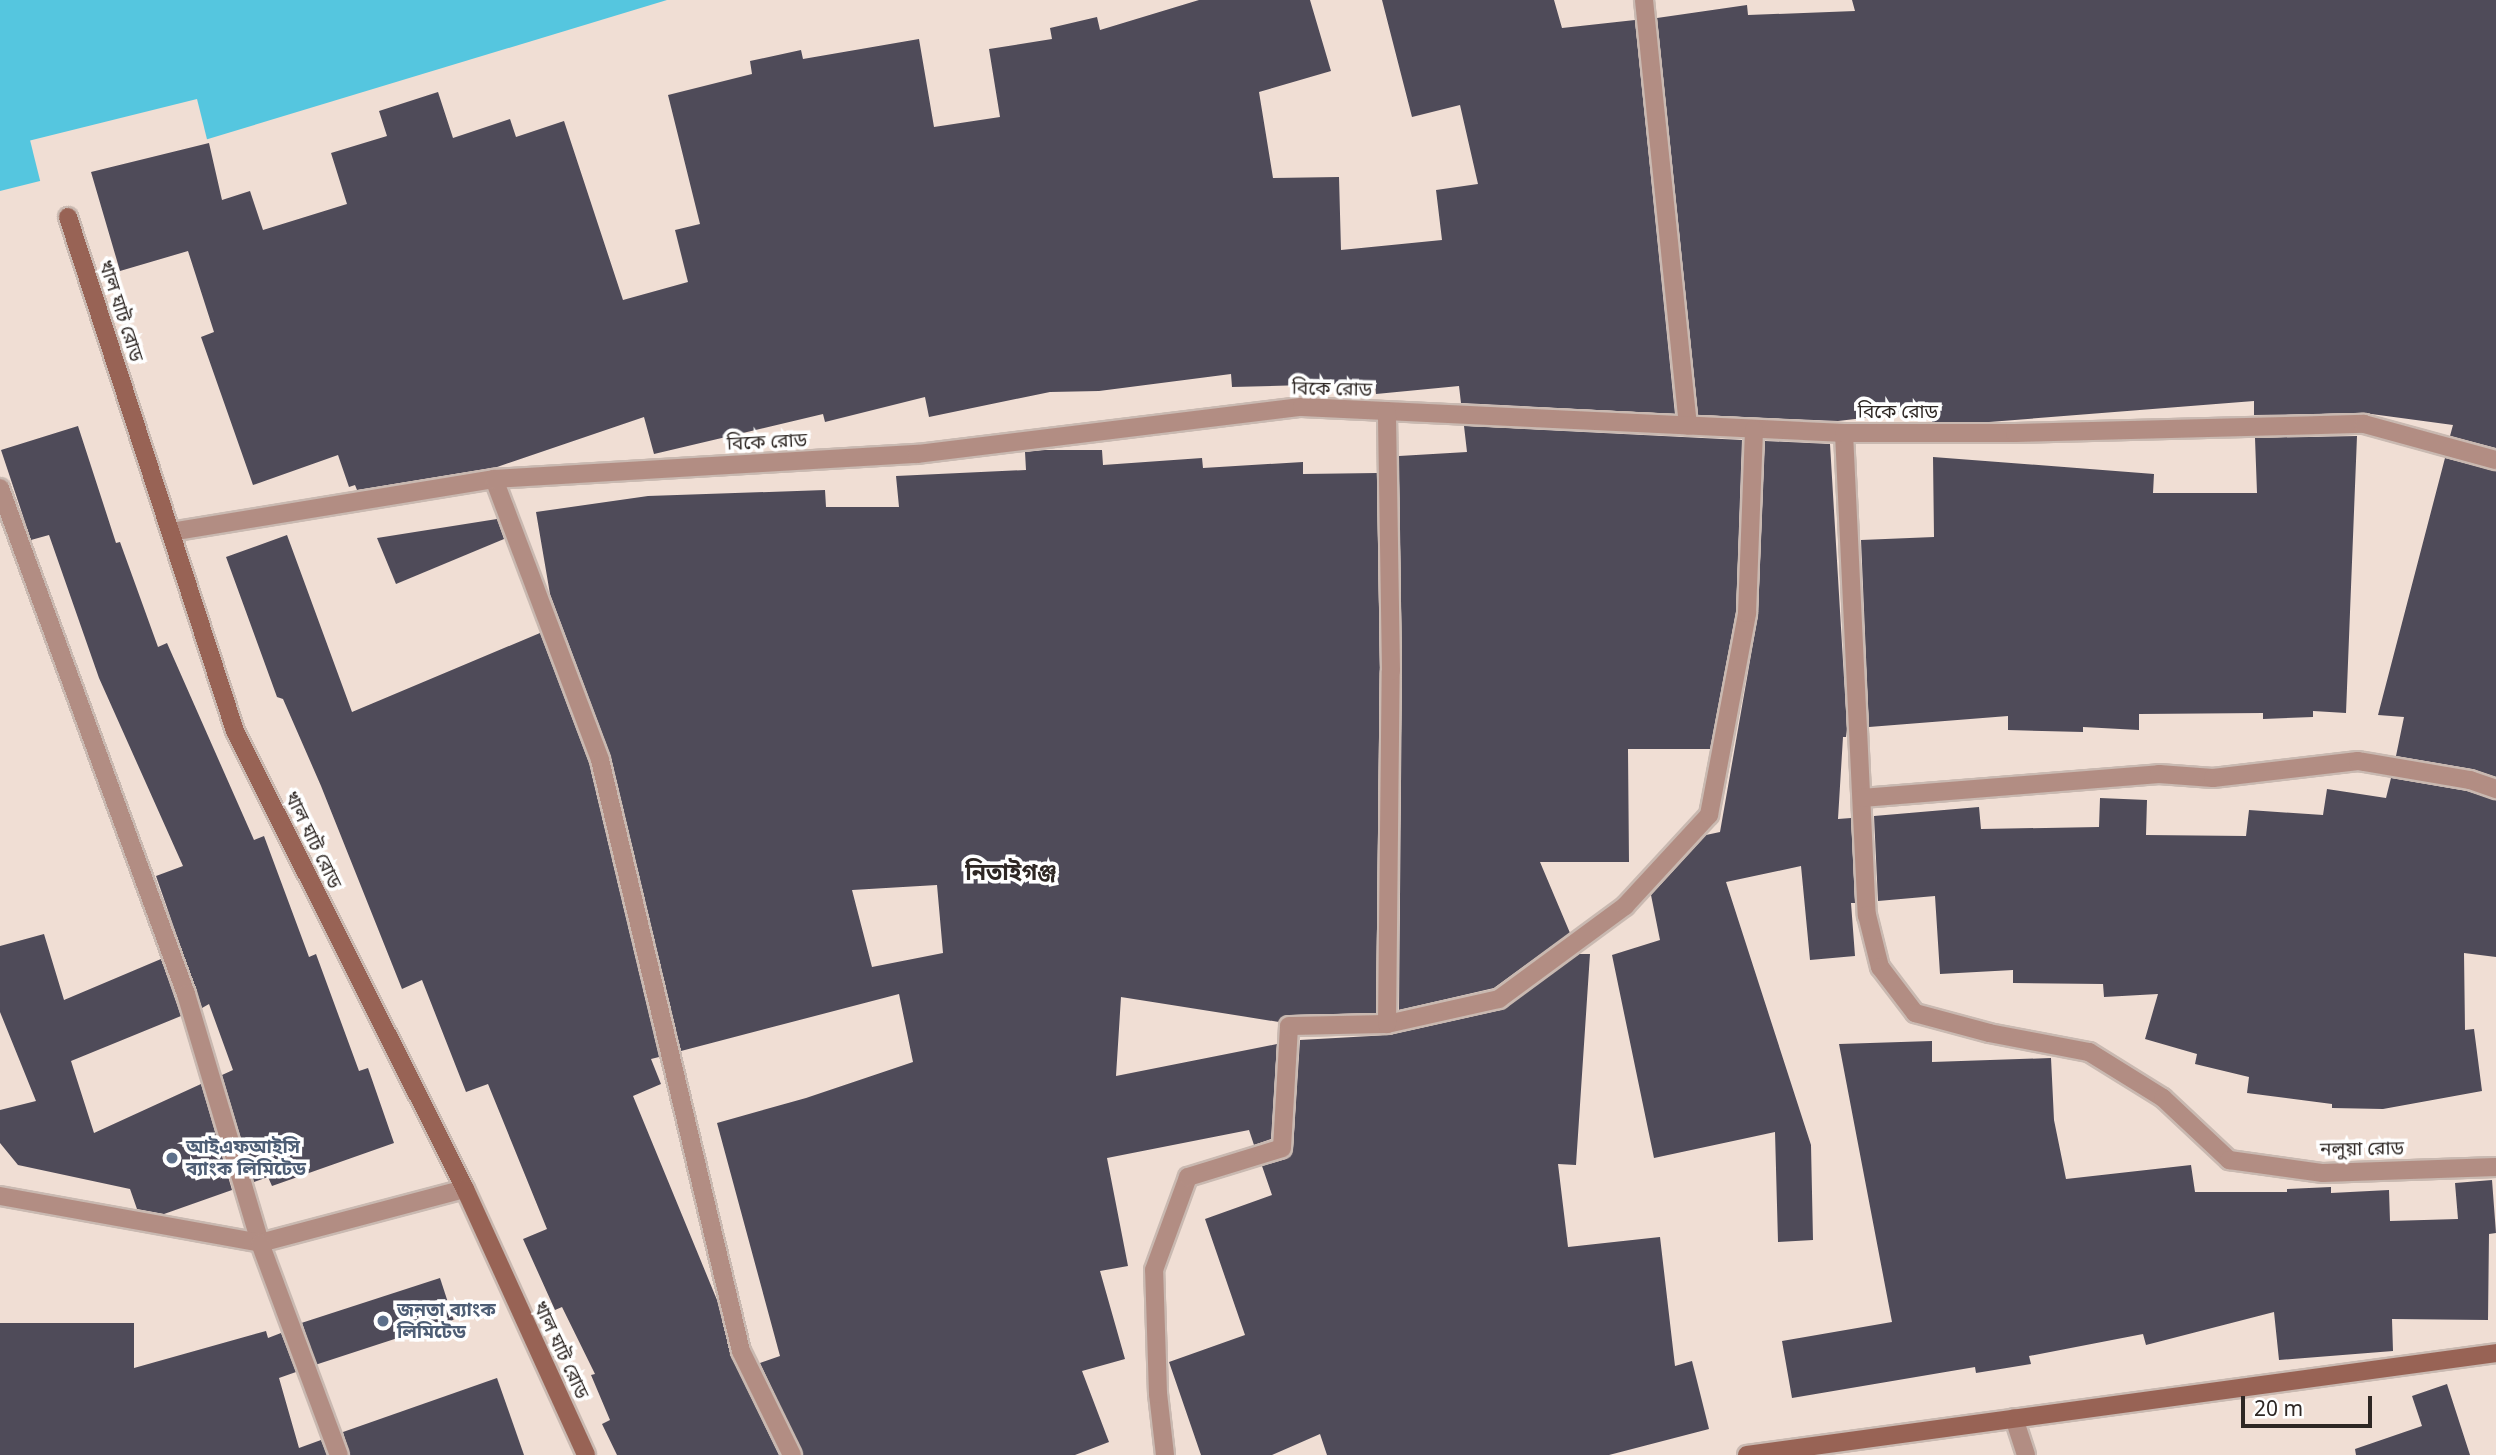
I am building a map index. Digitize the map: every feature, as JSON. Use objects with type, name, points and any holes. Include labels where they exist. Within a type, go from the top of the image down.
[{"type":"street","points":[[1644,0],[1688,426]]},
{"type":"street","name":"খাল ঘাট রোড","points":[[68,217],[235,731],[465,1189],[586,1455]]},
{"type":"street","name":"বিকে রোড","points":[[170,532],[494,479],[917,454],[1302,407],[1844,433],[2015,433],[2364,424],[2496,460]]},
{"type":"street","points":[[1387,411],[1391,671],[1387,1024]]},
{"type":"street","points":[[1165,1455],[1158,1394],[1154,1270],[1188,1177],[1282,1148],[1289,1026],[1387,1024],[1499,999],[1625,906],[1709,815],[1747,612],[1754,429]]},
{"type":"street","points":[[1844,433],[1862,798],[2159,774],[2213,778],[2358,761],[2470,780],[2496,789]]},
{"type":"street","points":[[494,479],[600,760],[741,1351],[792,1455]]},
{"type":"street","points":[[0,488],[186,994],[260,1243],[339,1455]]},
{"type":"street","name":"নলুয়া রোড","points":[[1862,798],[1867,915],[1880,967],[1915,1013],[1989,1033],[2089,1052],[2162,1098],[2229,1160],[2323,1173],[2496,1167]]},
{"type":"street","points":[[0,1196],[260,1243],[465,1189]]},
{"type":"street","points":[[1747,1455],[2496,1353]]},
{"type":"street","points":[[2014,1418],[2026,1455]]},
{"type":"water","points":[[0,0],[667,0],[208,139],[0,191]]},
{"type":"pier","points":[[197,99],[208,142],[41,183],[30,141]]},
{"type":"building","points":[[1199,0],[1310,0],[1331,71],[1259,92],[1273,178],[1339,177],[1341,250],[1442,240],[1436,190],[1478,184],[1460,105],[1412,117],[1382,0],[1554,0],[1562,28],[1635,20],[1675,414],[1461,403],[1459,386],[1376,394],[1375,383],[1232,387],[1231,374],[1099,391],[1050,392],[929,417],[925,397],[825,422],[823,414],[654,454],[644,417],[497,467],[357,490],[355,485],[349,487],[338,455],[253,485],[201,337],[214,332],[188,251],[120,271],[91,172],[209,143],[222,200],[250,191],[263,230],[347,204],[331,153],[387,136],[379,111],[438,92],[453,138],[510,119],[516,137],[564,121],[623,300],[688,282],[675,230],[700,224],[668,95],[752,74],[750,61],[801,50],[803,59],[919,39],[934,127],[1000,117],[989,49],[1052,39],[1050,28],[1097,17],[1100,30]]},
{"type":"building","points":[[1852,0],[2496,0],[2496,448],[2450,436],[2453,425],[2364,413],[2254,415],[2254,401],[1989,422],[1932,422],[1932,410],[1838,421],[1698,415],[1657,18],[1747,5],[1748,15],[1855,11]]},
{"type":"building","points":[[78,426],[116,543],[120,542],[158,647],[167,643],[254,840],[264,836],[309,957],[316,954],[359,1071],[368,1068],[394,1143],[272,1186],[268,1177],[254,1182],[222,1075],[233,1070],[209,1004],[202,1008],[156,876],[183,866],[99,678],[49,535],[31,540],[1,450]]},
{"type":"building","points":[[1464,426],[1742,440],[1736,612],[1710,749],[1628,749],[1629,862],[1540,862],[1570,933],[1494,988],[1399,1010],[1402,671],[1399,456],[1467,452]]},
{"type":"building","points":[[2357,436],[2346,713],[2313,711],[2313,717],[2263,719],[2263,713],[2139,714],[2139,730],[2083,727],[2083,732],[2008,730],[2008,716],[1869,727],[1861,540],[1934,537],[1933,457],[2154,474],[2153,493],[2257,493],[2255,438]]},
{"type":"building","points":[[1765,441],[1830,444],[1847,728],[1846,737],[1843,737],[1838,819],[1851,818],[1855,903],[1851,903],[1855,956],[1810,960],[1801,866],[1726,882],[1811,1145],[1813,1240],[1778,1242],[1775,1132],[1654,1158],[1612,955],[1660,940],[1651,895],[1706,835],[1720,832],[1758,615]]},
{"type":"building","points":[[1102,450],[1103,465],[1202,458],[1203,468],[1303,462],[1303,474],[1377,473],[1380,671],[1376,1013],[1289,1015],[1279,1022],[1121,997],[1116,1076],[1277,1044],[1271,1139],[1254,1145],[1249,1130],[1107,1158],[1128,1266],[1100,1271],[1125,1359],[1082,1371],[1109,1442],[1075,1455],[803,1455],[760,1363],[780,1356],[717,1123],[806,1098],[913,1062],[899,994],[681,1051],[611,757],[550,594],[536,512],[648,496],[825,490],[826,507],[899,507],[896,476],[1026,470],[1025,452]],"holes":[[[937,885],[943,953],[872,967],[852,890]]]},
{"type":"building","points":[[2445,458],[2496,471],[2496,777],[2472,769],[2396,756],[2404,717],[2378,715]]},
{"type":"building","points":[[497,519],[504,539],[396,584],[377,538]]},
{"type":"building","points":[[287,535],[352,712],[540,633],[589,763],[659,1057],[651,1059],[661,1084],[633,1096],[717,1300],[731,1356],[779,1455],[617,1455],[602,1424],[610,1420],[591,1375],[595,1374],[562,1307],[555,1310],[523,1239],[547,1229],[488,1084],[466,1092],[422,980],[402,989],[321,786],[283,699],[277,697],[226,557]]},
{"type":"building","points":[[2391,778],[2467,791],[2496,800],[2496,957],[2464,953],[2465,1030],[2474,1029],[2482,1091],[2383,1109],[2332,1108],[2332,1104],[2247,1093],[2249,1077],[2195,1064],[2197,1054],[2145,1039],[2158,994],[2104,997],[2103,984],[2013,983],[2013,970],[1940,974],[1935,896],[1878,901],[1874,816],[1979,807],[1981,829],[2099,827],[2100,798],[2147,800],[2146,835],[2246,836],[2249,810],[2323,815],[2327,789],[2386,798]]},
{"type":"building","points":[[44,934],[64,1000],[161,959],[181,1016],[71,1061],[94,1133],[201,1084],[232,1190],[164,1214],[137,1209],[130,1189],[18,1165],[0,1143],[0,1110],[36,1101],[0,1012],[0,946]]},
{"type":"building","points":[[1579,954],[1590,954],[1576,1165],[1558,1164],[1568,1247],[1660,1237],[1675,1366],[1692,1361],[1709,1429],[1609,1455],[1327,1455],[1320,1434],[1272,1455],[1201,1455],[1169,1362],[1245,1335],[1205,1219],[1272,1195],[1262,1166],[1286,1159],[1293,1149],[1300,1040],[1389,1035],[1501,1010]]},
{"type":"building","points":[[1932,1041],[1932,1062],[2051,1058],[2054,1120],[2066,1179],[2191,1165],[2195,1192],[2287,1192],[2287,1189],[2331,1187],[2331,1193],[2389,1190],[2390,1221],[2458,1219],[2455,1183],[2492,1180],[2496,1233],[2489,1234],[2488,1320],[2392,1319],[2393,1351],[2279,1360],[2274,1312],[2146,1345],[2143,1334],[2029,1356],[2031,1364],[1976,1373],[1975,1367],[1792,1398],[1782,1341],[1892,1322],[1839,1044]]},
{"type":"building","name":"জনতা ব্যাংক লিমিটেড","points":[[440,1278],[454,1320],[316,1365],[302,1323]]},
{"type":"building","points":[[0,1323],[134,1323],[134,1368],[266,1331],[268,1338],[281,1333],[296,1372],[279,1378],[299,1448],[321,1440],[327,1455],[0,1455]]},
{"type":"building","points":[[497,1378],[524,1455],[350,1455],[343,1432]]},
{"type":"building","points":[[2447,1384],[2470,1455],[2356,1455],[2355,1449],[2422,1426],[2412,1396]]},
{"type":"place","name":"আইএফআইসি ব্যাংক লিমিটেড","points":[[172,1158]]},
{"type":"place","name":"জনতা ব্যাংক লিমিটেড","points":[[383,1321]]},
{"type":"district","name":"নিতাইগঞ্জ","points":[[1011,871]]}]
